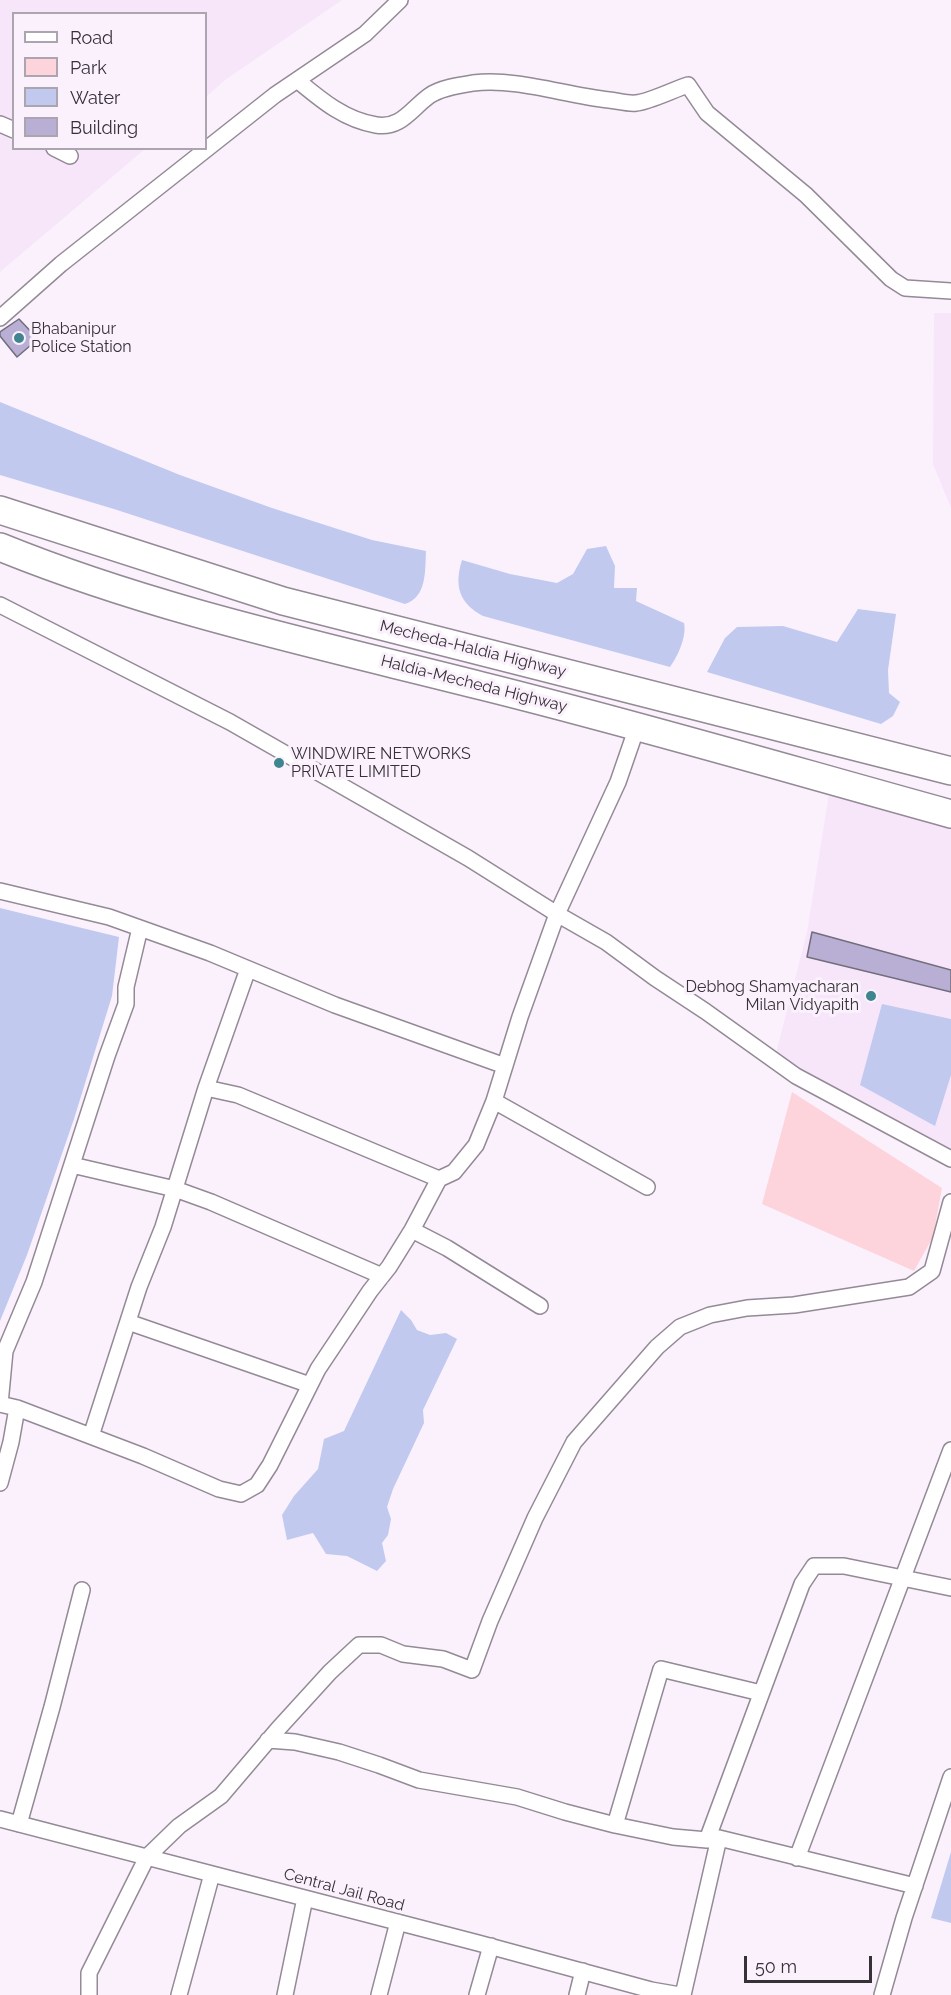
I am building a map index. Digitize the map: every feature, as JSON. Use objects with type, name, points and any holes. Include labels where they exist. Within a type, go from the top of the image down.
[{"type":"highway","name":"Mecheda-Haldia Highway","points":[[0,510],[283,601],[951,771]]},
{"type":"highway","name":"Haldia-Mecheda Highway","points":[[0,547],[51,568],[203,615],[562,706],[951,814]]},
{"type":"street","points":[[207,149],[275,95],[365,34],[400,0]]},
{"type":"street","points":[[297,80],[331,108],[376,125],[391,125],[402,120],[430,94],[471,83],[504,81],[596,99],[637,103],[688,85],[707,113],[814,202],[891,279],[905,288],[951,291]]},
{"type":"street","points":[[58,150],[70,156]]},
{"type":"street","points":[[0,318],[77,252],[206,150]]},
{"type":"street","points":[[0,605],[230,722],[468,858],[606,942],[796,1076],[951,1159]]},
{"type":"street","points":[[140,928],[130,966],[126,1004],[34,1282],[5,1352],[0,1404],[17,1408],[143,1456],[219,1489],[241,1494],[256,1485],[270,1465],[310,1385],[333,1346],[412,1230],[439,1179],[454,1172],[476,1145],[494,1101],[520,1017],[557,914],[618,782],[637,727]]},
{"type":"street","points":[[0,891],[110,917],[248,969],[335,1005],[505,1066]]},
{"type":"street","points":[[91,1436],[128,1322],[175,1190],[206,1088],[248,969]]},
{"type":"street","points":[[206,1088],[238,1095],[439,1179]]},
{"type":"street","points":[[494,1101],[647,1187]]},
{"type":"street","points":[[72,1165],[175,1190],[211,1202],[382,1276]]},
{"type":"street","points":[[89,1995],[89,1973],[147,1857],[179,1826],[221,1796],[268,1740],[359,1644],[381,1645],[402,1654],[443,1659],[472,1670],[490,1621],[535,1518],[574,1442],[657,1347],[680,1327],[710,1315],[747,1308],[794,1305],[909,1287],[932,1271],[951,1202]]},
{"type":"street","points":[[412,1230],[447,1248],[540,1306]]},
{"type":"street","points":[[128,1322],[310,1385]]},
{"type":"street","points":[[0,1483],[17,1408]]},
{"type":"street","points":[[797,1858],[951,1450]]},
{"type":"street","points":[[681,1995],[713,1839],[762,1692],[802,1584],[814,1566],[844,1566],[951,1588]]},
{"type":"street","points":[[19,1824],[82,1590]]},
{"type":"street","points":[[615,1825],[661,1670],[762,1692]]},
{"type":"street","points":[[268,1740],[295,1742],[339,1752],[419,1780],[517,1797],[615,1825],[673,1837],[713,1839],[915,1887]]},
{"type":"street","points":[[882,1995],[951,1777]]},
{"type":"street","name":"Central Jail Road","points":[[0,1818],[651,1990],[681,1995]]},
{"type":"street","points":[[179,1995],[212,1874]]},
{"type":"street","points":[[285,1995],[305,1898]]},
{"type":"street","points":[[379,1995],[398,1922]]},
{"type":"street","points":[[477,1995],[491,1946]]},
{"type":"street","points":[[577,1995],[583,1971]]},
{"type":"shaded area","points":[[0,0],[342,0],[225,80],[207,96],[207,12],[12,12],[12,150],[144,150],[0,272]]},
{"type":"shaded area","points":[[934,313],[951,313],[951,508],[933,464]]},
{"type":"shaded area","name":"Debhog Shamyacharan Milan Vidyapith","points":[[831,781],[951,814],[951,1159],[774,1061],[807,932]]},
{"type":"green space","points":[[792,1092],[942,1188],[933,1237],[914,1271],[762,1204]]},
{"type":"water","points":[[0,402],[180,475],[272,508],[372,540],[426,551],[425,575],[421,589],[412,601],[405,604],[114,509],[0,475]]},
{"type":"water","points":[[606,546],[615,566],[614,588],[637,588],[636,601],[684,623],[681,646],[670,667],[483,616],[468,605],[460,593],[459,578],[462,560],[510,574],[557,583],[573,574],[587,549]]},
{"type":"water","points":[[858,609],[896,614],[888,670],[889,693],[900,702],[893,716],[881,724],[707,672],[725,638],[737,627],[783,626],[837,642]]},
{"type":"water","points":[[0,908],[119,937],[112,996],[74,1119],[27,1255],[0,1321]]},
{"type":"water","points":[[882,1004],[951,1019],[951,1075],[935,1126],[860,1085]]},
{"type":"water","points":[[401,1310],[417,1330],[430,1335],[446,1333],[457,1339],[423,1410],[424,1423],[393,1489],[387,1507],[391,1519],[388,1535],[382,1543],[386,1561],[377,1571],[347,1556],[326,1554],[313,1533],[287,1540],[282,1515],[294,1496],[318,1469],[324,1439],[344,1431]]},
{"type":"water","points":[[951,1852],[951,1923],[931,1918]]},
{"type":"building","name":"Bhabanipur Police Station","points":[[19,319],[38,339],[17,357],[0,336],[0,332]]},
{"type":"building","name":"Debhog Shamyacharan Milan Vidyapith","points":[[812,932],[951,970],[951,992],[807,957]]},
{"type":"place","name":"Bhabanipur Police Station","points":[[19,338]]},
{"type":"place","name":"WINDWIRE NETWORKS PRIVATE LIMITED","points":[[279,763]]},
{"type":"place","name":"Debhog Shamyacharan Milan Vidyapith","points":[[871,996]]}]
